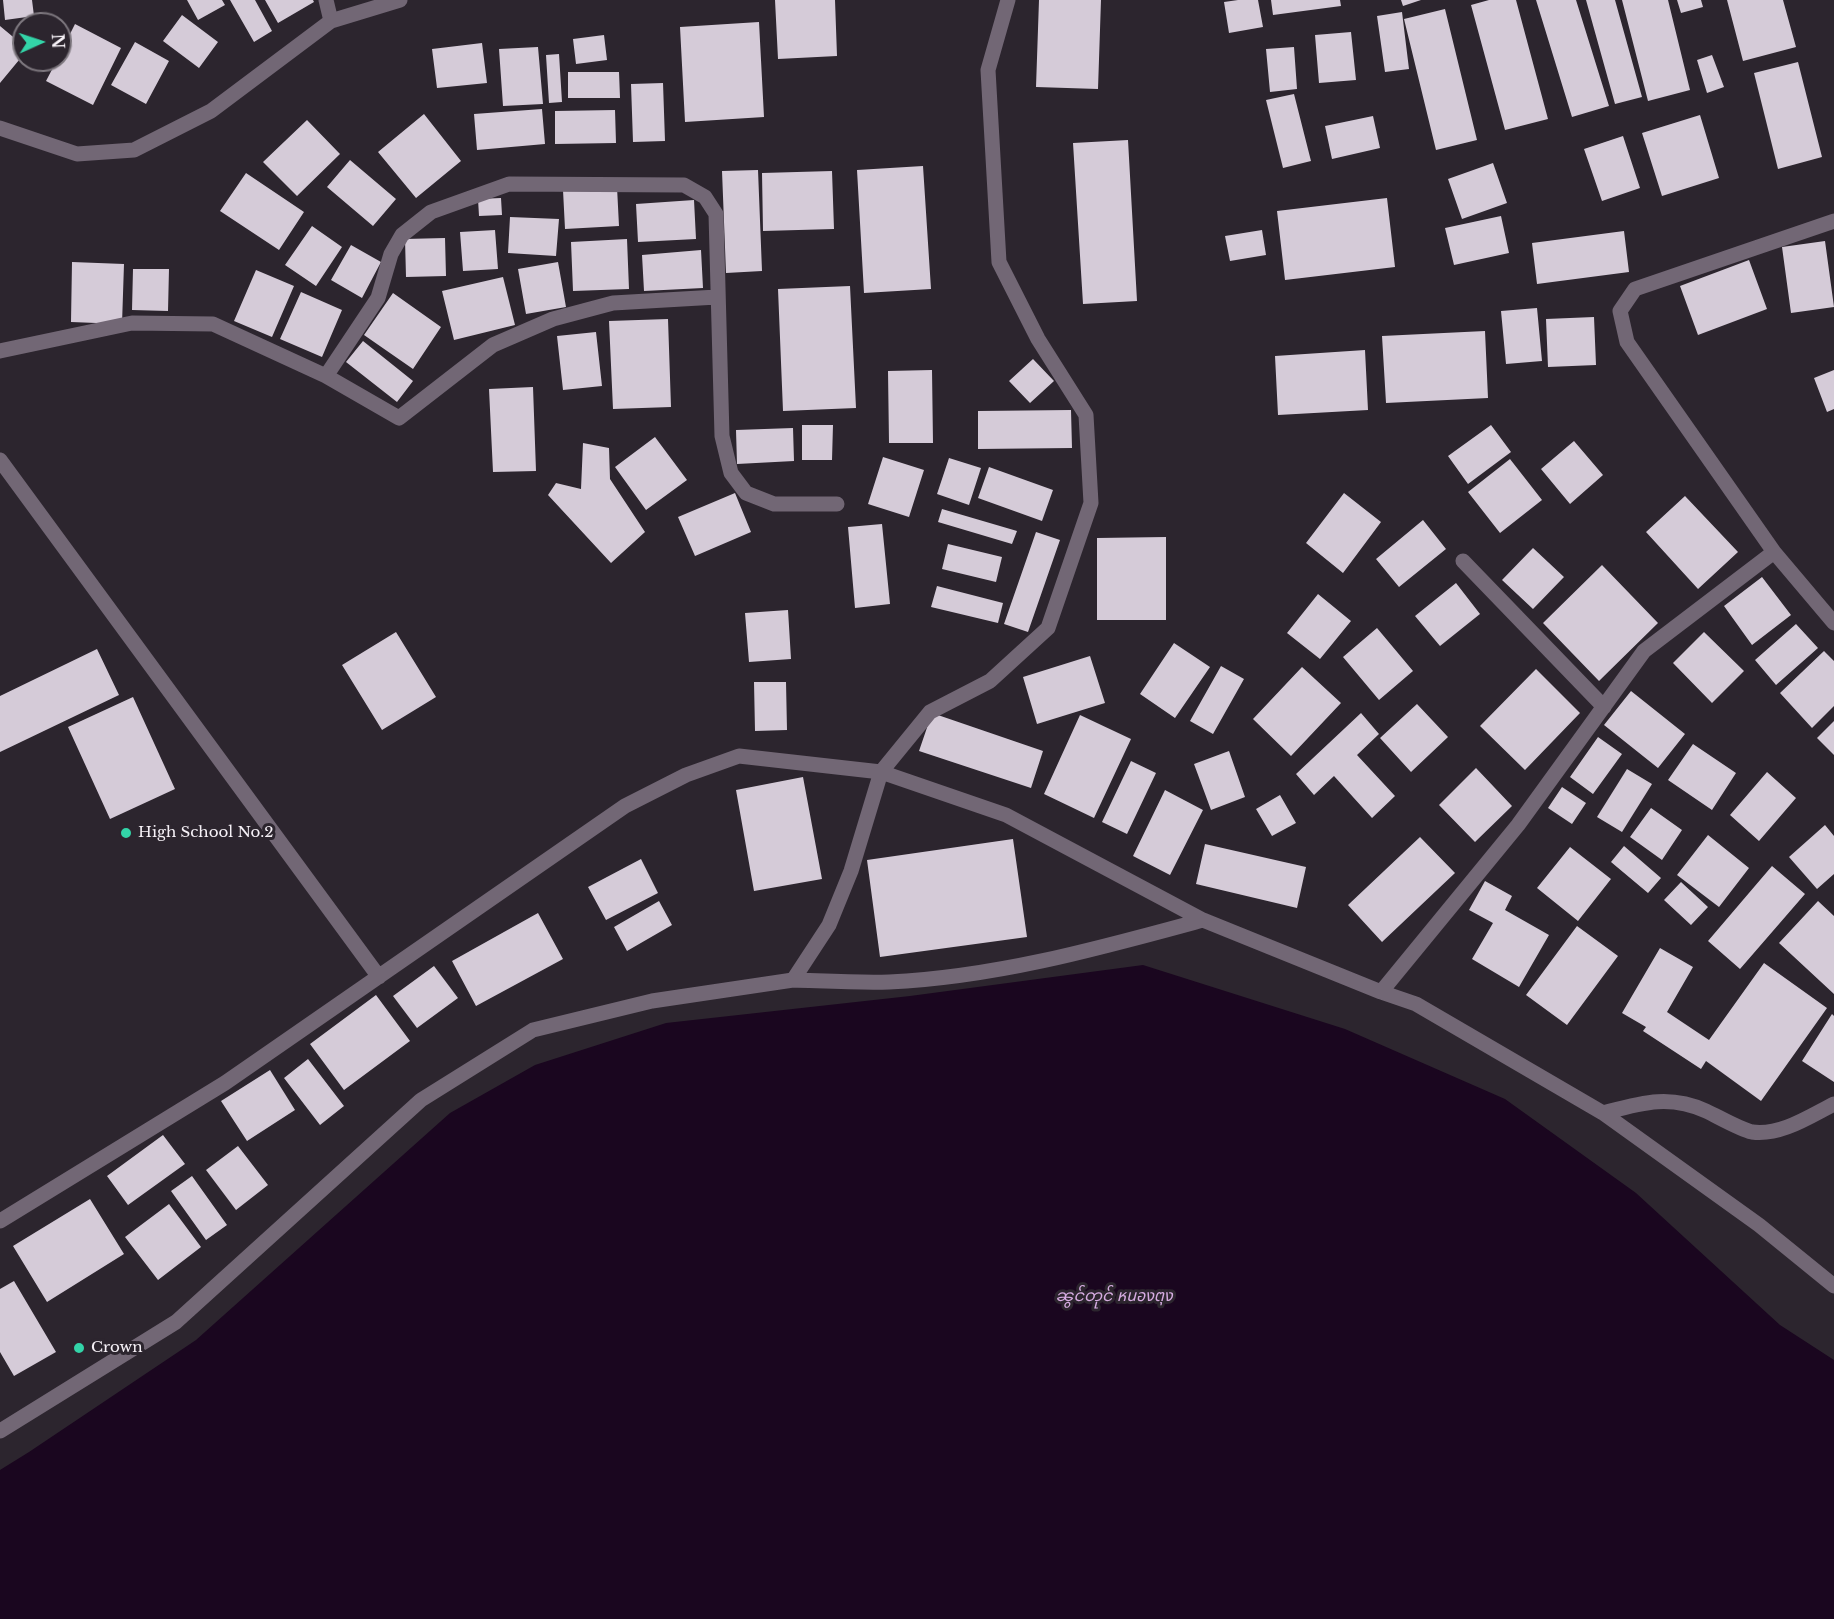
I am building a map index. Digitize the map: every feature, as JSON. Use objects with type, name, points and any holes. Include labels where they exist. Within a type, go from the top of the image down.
[{"type":"street","points":[[326,0],[331,21]]},
{"type":"street","points":[[0,128],[77,154],[134,150],[211,111],[331,21],[400,0]]},
{"type":"street","points":[[793,980],[829,925],[851,871],[882,772],[930,712],[990,681],[1048,628],[1091,503],[1086,415],[1038,339],[999,262],[988,70],[1005,2]]},
{"type":"street","points":[[326,376],[378,298],[391,254],[402,235],[431,212],[508,184],[684,185],[705,197],[716,214],[722,436],[731,473],[746,493],[774,504],[837,504]]},
{"type":"street","points":[[1834,221],[1635,289],[1620,311],[1627,342],[1774,552],[1834,622]]},
{"type":"street","points":[[0,351],[132,323],[213,324],[326,376],[399,418],[493,345],[553,319],[613,303],[717,297]]},
{"type":"street","points":[[0,460],[379,977]]},
{"type":"street","points":[[1381,992],[1518,825],[1644,651],[1774,552]]},
{"type":"street","points":[[1463,561],[1604,707]]},
{"type":"street","points":[[0,1221],[225,1083],[625,806],[686,775],[739,756],[882,772],[1005,815],[1203,920],[1416,1004],[1604,1113],[1759,1225],[1834,1286]]},
{"type":"street","points":[[0,1431],[176,1322],[422,1100],[533,1030],[652,1001],[793,980],[889,982],[973,974],[1066,957],[1203,920]]},
{"type":"street","points":[[1604,1113],[1642,1103],[1669,1100],[1696,1107],[1752,1132],[1779,1130],[1834,1104]]},
{"type":"water","name":"ၼွင်တုင် หนองตุง","points":[[1143,965],[1345,1029],[1505,1099],[1636,1193],[1780,1325],[1834,1360],[1834,1619],[0,1619],[0,1470],[196,1340],[450,1113],[535,1065],[666,1023],[910,996]]},
{"type":"building","points":[[3,0],[32,0],[34,12],[12,12],[12,19],[5,20]]},
{"type":"building","points":[[187,0],[222,0],[225,5],[198,20]]},
{"type":"building","points":[[230,0],[255,0],[272,31],[254,42]]},
{"type":"building","points":[[265,0],[313,0],[314,2],[278,23]]},
{"type":"building","points":[[775,0],[835,0],[837,56],[778,59]]},
{"type":"building","points":[[1039,0],[1101,0],[1098,89],[1036,87]]},
{"type":"building","points":[[1258,0],[1263,27],[1229,33],[1224,2]]},
{"type":"building","points":[[1271,0],[1340,0],[1341,6],[1273,15]]},
{"type":"building","points":[[1401,0],[1421,0],[1403,6]]},
{"type":"building","points":[[1489,0],[1516,0],[1548,119],[1505,130],[1471,5]]},
{"type":"building","points":[[1536,0],[1576,0],[1609,106],[1572,117]]},
{"type":"building","points":[[1586,0],[1615,0],[1642,97],[1615,104]]},
{"type":"building","points":[[1622,0],[1668,0],[1690,90],[1648,101]]},
{"type":"building","points":[[1677,0],[1701,0],[1703,7],[1681,13]]},
{"type":"building","points":[[1727,0],[1783,0],[1796,47],[1743,61]]},
{"type":"building","points":[[1445,9],[1477,140],[1436,150],[1404,19]]},
{"type":"building","points":[[1402,12],[1409,69],[1385,72],[1377,16]]},
{"type":"building","points":[[182,15],[218,42],[199,68],[163,41]]},
{"type":"building","points":[[759,22],[764,117],[685,122],[680,27]]},
{"type":"building","points":[[75,24],[121,48],[93,105],[46,81],[51,72],[72,72],[72,30]]},
{"type":"building","points":[[0,26],[12,36],[12,68],[0,83]]},
{"type":"building","points":[[1351,32],[1356,80],[1319,83],[1315,35]]},
{"type":"building","points":[[604,35],[607,60],[576,64],[573,39]]},
{"type":"building","points":[[135,42],[169,61],[146,104],[111,85]]},
{"type":"building","points":[[482,43],[487,83],[437,88],[432,49]]},
{"type":"building","points":[[538,47],[543,104],[503,106],[499,49]]},
{"type":"building","points":[[1294,47],[1297,89],[1270,92],[1266,49]]},
{"type":"building","points":[[559,54],[562,102],[549,103],[546,55]]},
{"type":"building","points":[[1712,55],[1724,87],[1707,93],[1697,60]]},
{"type":"building","points":[[1798,62],[1822,157],[1778,169],[1754,73]]},
{"type":"building","points":[[568,72],[619,72],[620,98],[568,98]]},
{"type":"building","points":[[663,83],[665,141],[633,142],[631,84]]},
{"type":"building","points":[[1294,94],[1311,161],[1283,168],[1266,100]]},
{"type":"building","points":[[542,109],[545,144],[477,150],[474,114]]},
{"type":"building","points":[[615,110],[616,143],[555,144],[555,111]]},
{"type":"building","points":[[424,114],[461,161],[416,198],[378,152]]},
{"type":"building","points":[[1700,115],[1719,178],[1662,196],[1642,133]]},
{"type":"building","points":[[1373,116],[1380,148],[1332,159],[1325,126]]},
{"type":"building","points":[[307,120],[340,154],[297,196],[263,162]]},
{"type":"building","points":[[1623,136],[1640,188],[1602,201],[1584,149]]},
{"type":"building","points":[[1128,140],[1137,301],[1083,304],[1073,143]]},
{"type":"building","points":[[350,160],[396,199],[373,226],[327,187]]},
{"type":"building","points":[[1493,163],[1507,203],[1462,219],[1448,179]]},
{"type":"building","points":[[923,166],[931,289],[864,293],[857,170]]},
{"type":"building","points":[[758,170],[762,271],[726,273],[722,171]]},
{"type":"building","points":[[832,171],[834,229],[763,231],[762,173]]},
{"type":"building","points":[[246,173],[304,212],[279,250],[220,211]]},
{"type":"building","points":[[617,187],[619,226],[565,229],[563,190]]},
{"type":"building","points":[[501,198],[502,215],[479,216],[478,199]]},
{"type":"building","points":[[1387,198],[1395,267],[1285,280],[1277,211]]},
{"type":"building","points":[[694,200],[696,239],[638,242],[636,204]]},
{"type":"building","points":[[1501,216],[1509,253],[1454,265],[1445,228]]},
{"type":"building","points":[[510,217],[559,219],[556,256],[508,253]]},
{"type":"building","points":[[312,226],[342,247],[316,286],[285,265]]},
{"type":"building","points":[[495,230],[498,269],[463,271],[460,232]]},
{"type":"building","points":[[1262,230],[1266,255],[1230,261],[1225,236]]},
{"type":"building","points":[[1624,231],[1629,272],[1537,284],[1532,243]]},
{"type":"building","points":[[445,238],[446,276],[406,277],[405,239]]},
{"type":"building","points":[[627,239],[629,289],[573,291],[571,242]]},
{"type":"building","points":[[1825,241],[1834,307],[1791,313],[1782,247]]},
{"type":"building","points":[[351,245],[381,262],[362,298],[331,280]]},
{"type":"building","points":[[701,250],[703,288],[644,291],[642,255]]},
{"type":"building","points":[[1749,260],[1767,309],[1698,335],[1680,286]]},
{"type":"building","points":[[72,262],[124,264],[122,324],[71,322]]},
{"type":"building","points":[[558,262],[566,307],[526,314],[518,269]]},
{"type":"building","points":[[133,269],[169,269],[168,311],[132,310]]},
{"type":"building","points":[[256,270],[294,286],[272,337],[234,321]]},
{"type":"building","points":[[503,277],[515,325],[454,340],[442,291]]},
{"type":"building","points":[[850,286],[856,408],[783,411],[778,289]]},
{"type":"building","points":[[301,292],[342,310],[322,357],[280,339]]},
{"type":"building","points":[[393,293],[441,327],[413,369],[364,335]]},
{"type":"building","points":[[1537,308],[1542,361],[1506,364],[1501,311]]},
{"type":"building","points":[[1594,317],[1596,365],[1548,367],[1546,319]]},
{"type":"building","points":[[668,319],[671,407],[613,409],[609,321]]},
{"type":"building","points":[[1485,331],[1488,398],[1386,403],[1382,336]]},
{"type":"building","points":[[596,332],[602,386],[563,390],[557,336]]},
{"type":"building","points":[[363,341],[413,381],[397,402],[346,362]]},
{"type":"building","points":[[1365,350],[1368,410],[1278,415],[1275,356]]},
{"type":"building","points":[[1033,359],[1054,381],[1030,403],[1009,381]]},
{"type":"building","points":[[932,370],[933,443],[889,443],[888,371]]},
{"type":"building","points":[[1834,370],[1834,409],[1827,412],[1814,378]]},
{"type":"building","points":[[533,387],[536,471],[493,472],[489,389]]},
{"type":"building","points":[[1071,410],[1072,448],[978,449],[978,411]]},
{"type":"building","points":[[802,425],[833,425],[832,460],[802,460]]},
{"type":"building","points":[[1491,425],[1511,452],[1468,484],[1448,456]]},
{"type":"building","points":[[793,428],[794,461],[737,464],[736,430]]},
{"type":"building","points":[[655,437],[687,480],[646,510],[615,467]]},
{"type":"building","points":[[1574,441],[1603,475],[1570,504],[1541,469]]},
{"type":"building","points":[[583,443],[609,448],[610,479],[645,532],[611,563],[548,495],[556,483],[581,489]]},
{"type":"building","points":[[883,457],[924,470],[909,517],[868,504]]},
{"type":"building","points":[[949,458],[981,468],[969,505],[937,494]]},
{"type":"building","points":[[1510,459],[1542,500],[1500,533],[1468,492]]},
{"type":"building","points":[[989,467],[1053,490],[1042,521],[978,498]]},
{"type":"building","points":[[735,493],[751,532],[695,556],[678,517]]},
{"type":"building","points":[[1344,493],[1381,522],[1343,573],[1306,543]]},
{"type":"building","points":[[1685,496],[1738,552],[1698,589],[1646,532]]},
{"type":"building","points":[[942,509],[1017,531],[1012,544],[938,522]]},
{"type":"building","points":[[1423,520],[1446,549],[1399,587],[1376,559]]},
{"type":"building","points":[[882,524],[890,604],[855,608],[848,527]]},
{"type":"building","points":[[1036,532],[1060,540],[1028,632],[1004,624]]},
{"type":"building","points":[[1166,537],[1166,620],[1097,620],[1097,538]]},
{"type":"building","points":[[948,544],[1002,557],[996,582],[942,569]]},
{"type":"building","points":[[1533,548],[1564,577],[1533,609],[1502,580]]},
{"type":"building","points":[[1602,565],[1658,623],[1599,681],[1543,623]]},
{"type":"building","points":[[1762,577],[1791,615],[1752,645],[1724,606]]},
{"type":"building","points":[[1456,583],[1480,614],[1440,646],[1415,616]]},
{"type":"building","points":[[937,586],[1003,603],[998,623],[931,607]]},
{"type":"building","points":[[1318,594],[1351,621],[1320,659],[1287,633]]},
{"type":"building","points":[[788,610],[791,659],[749,662],[745,613]]},
{"type":"building","points":[[1796,624],[1818,648],[1776,685],[1755,660]]},
{"type":"building","points":[[1377,628],[1413,671],[1379,700],[1343,657]]},
{"type":"building","points":[[396,632],[436,697],[382,730],[342,665]]},
{"type":"building","points":[[1704,632],[1744,671],[1712,703],[1673,663]]},
{"type":"building","points":[[1174,643],[1210,667],[1175,718],[1140,694]]},
{"type":"building","points":[[97,649],[119,695],[0,752],[0,696]]},
{"type":"building","points":[[1824,651],[1834,661],[1834,706],[1812,728],[1780,693]]},
{"type":"building","points":[[1090,656],[1105,703],[1037,724],[1023,677]]},
{"type":"building","points":[[1221,666],[1244,679],[1213,734],[1190,721]]},
{"type":"building","points":[[1302,667],[1341,703],[1291,756],[1253,719]]},
{"type":"building","points":[[1536,669],[1580,713],[1525,770],[1480,726]]},
{"type":"building","points":[[754,682],[786,682],[787,730],[755,731]]},
{"type":"building","points":[[1631,691],[1685,734],[1658,768],[1604,725]]},
{"type":"building","points":[[133,697],[175,789],[110,819],[68,727]]},
{"type":"building","points":[[1417,704],[1448,737],[1411,772],[1380,738]]},
{"type":"building","points":[[932,713],[1043,751],[1031,788],[919,751]]},
{"type":"building","points":[[1361,713],[1379,734],[1357,755],[1395,796],[1372,818],[1334,776],[1314,795],[1296,774]]},
{"type":"building","points":[[1080,715],[1131,739],[1094,818],[1044,794]]},
{"type":"building","points":[[1834,721],[1834,755],[1817,738]]},
{"type":"building","points":[[1598,737],[1622,754],[1593,794],[1570,777]]},
{"type":"building","points":[[1693,744],[1736,773],[1712,810],[1668,780]]},
{"type":"building","points":[[1229,751],[1245,797],[1211,810],[1194,764]]},
{"type":"building","points":[[1131,761],[1156,773],[1127,834],[1102,822]]},
{"type":"building","points":[[1476,768],[1512,806],[1475,842],[1439,805]]},
{"type":"building","points":[[1627,769],[1652,784],[1622,832],[1597,817]]},
{"type":"building","points":[[1767,772],[1796,798],[1759,841],[1730,815]]},
{"type":"building","points":[[803,777],[822,879],[754,891],[736,790]]},
{"type":"building","points":[[1562,787],[1586,803],[1572,824],[1548,808]]},
{"type":"building","points":[[1165,790],[1203,810],[1170,875],[1133,856]]},
{"type":"building","points":[[1280,795],[1296,823],[1272,836],[1256,809]]},
{"type":"building","points":[[1651,808],[1682,830],[1662,860],[1630,837]]},
{"type":"building","points":[[1825,825],[1834,836],[1834,874],[1817,889],[1789,857]]},
{"type":"building","points":[[1708,835],[1749,868],[1719,907],[1677,875]]},
{"type":"building","points":[[1420,837],[1455,873],[1382,942],[1348,905]]},
{"type":"building","points":[[1013,839],[1027,937],[880,957],[867,860]]},
{"type":"building","points":[[1205,844],[1306,867],[1297,908],[1196,884]]},
{"type":"building","points":[[1624,846],[1661,878],[1648,893],[1611,862]]},
{"type":"building","points":[[1570,847],[1611,879],[1578,921],[1537,888]]},
{"type":"building","points":[[641,859],[658,893],[606,920],[588,887]]},
{"type":"building","points":[[1772,866],[1805,894],[1740,969],[1708,941]]},
{"type":"building","points":[[1485,881],[1512,896],[1505,910],[1549,935],[1519,987],[1472,959],[1493,923],[1469,910]]},
{"type":"building","points":[[1681,882],[1708,907],[1691,925],[1664,900]]},
{"type":"building","points":[[659,901],[672,925],[627,951],[614,927]]},
{"type":"building","points":[[1818,901],[1834,916],[1834,994],[1779,943]]},
{"type":"building","points":[[538,913],[563,959],[476,1006],[452,961]]},
{"type":"building","points":[[1577,926],[1618,956],[1567,1025],[1526,995]]},
{"type":"building","points":[[1660,948],[1693,967],[1667,1012],[1709,1040],[1764,963],[1827,1008],[1761,1101],[1706,1061],[1701,1069],[1643,1031],[1646,1027],[1622,1013]]},
{"type":"building","points":[[434,966],[458,998],[417,1028],[393,996]]},
{"type":"building","points":[[376,995],[410,1041],[344,1090],[310,1044]]},
{"type":"building","points":[[1832,1014],[1834,1016],[1834,1082],[1802,1061]]},
{"type":"building","points":[[308,1059],[344,1106],[320,1125],[284,1078]]},
{"type":"building","points":[[270,1070],[295,1110],[247,1141],[221,1101]]},
{"type":"building","points":[[163,1135],[185,1164],[128,1205],[107,1176]]},
{"type":"building","points":[[238,1146],[268,1185],[236,1210],[206,1170]]},
{"type":"building","points":[[192,1176],[227,1225],[206,1240],[171,1191]]},
{"type":"building","points":[[90,1199],[124,1254],[47,1302],[13,1246]]},
{"type":"building","points":[[169,1204],[201,1247],[158,1280],[125,1237]]},
{"type":"building","points":[[14,1281],[56,1352],[14,1376],[0,1352],[0,1289]]},
{"type":"place","name":"High School No.2","points":[[126,833]]},
{"type":"place","name":"Crown","points":[[79,1348]]}]
